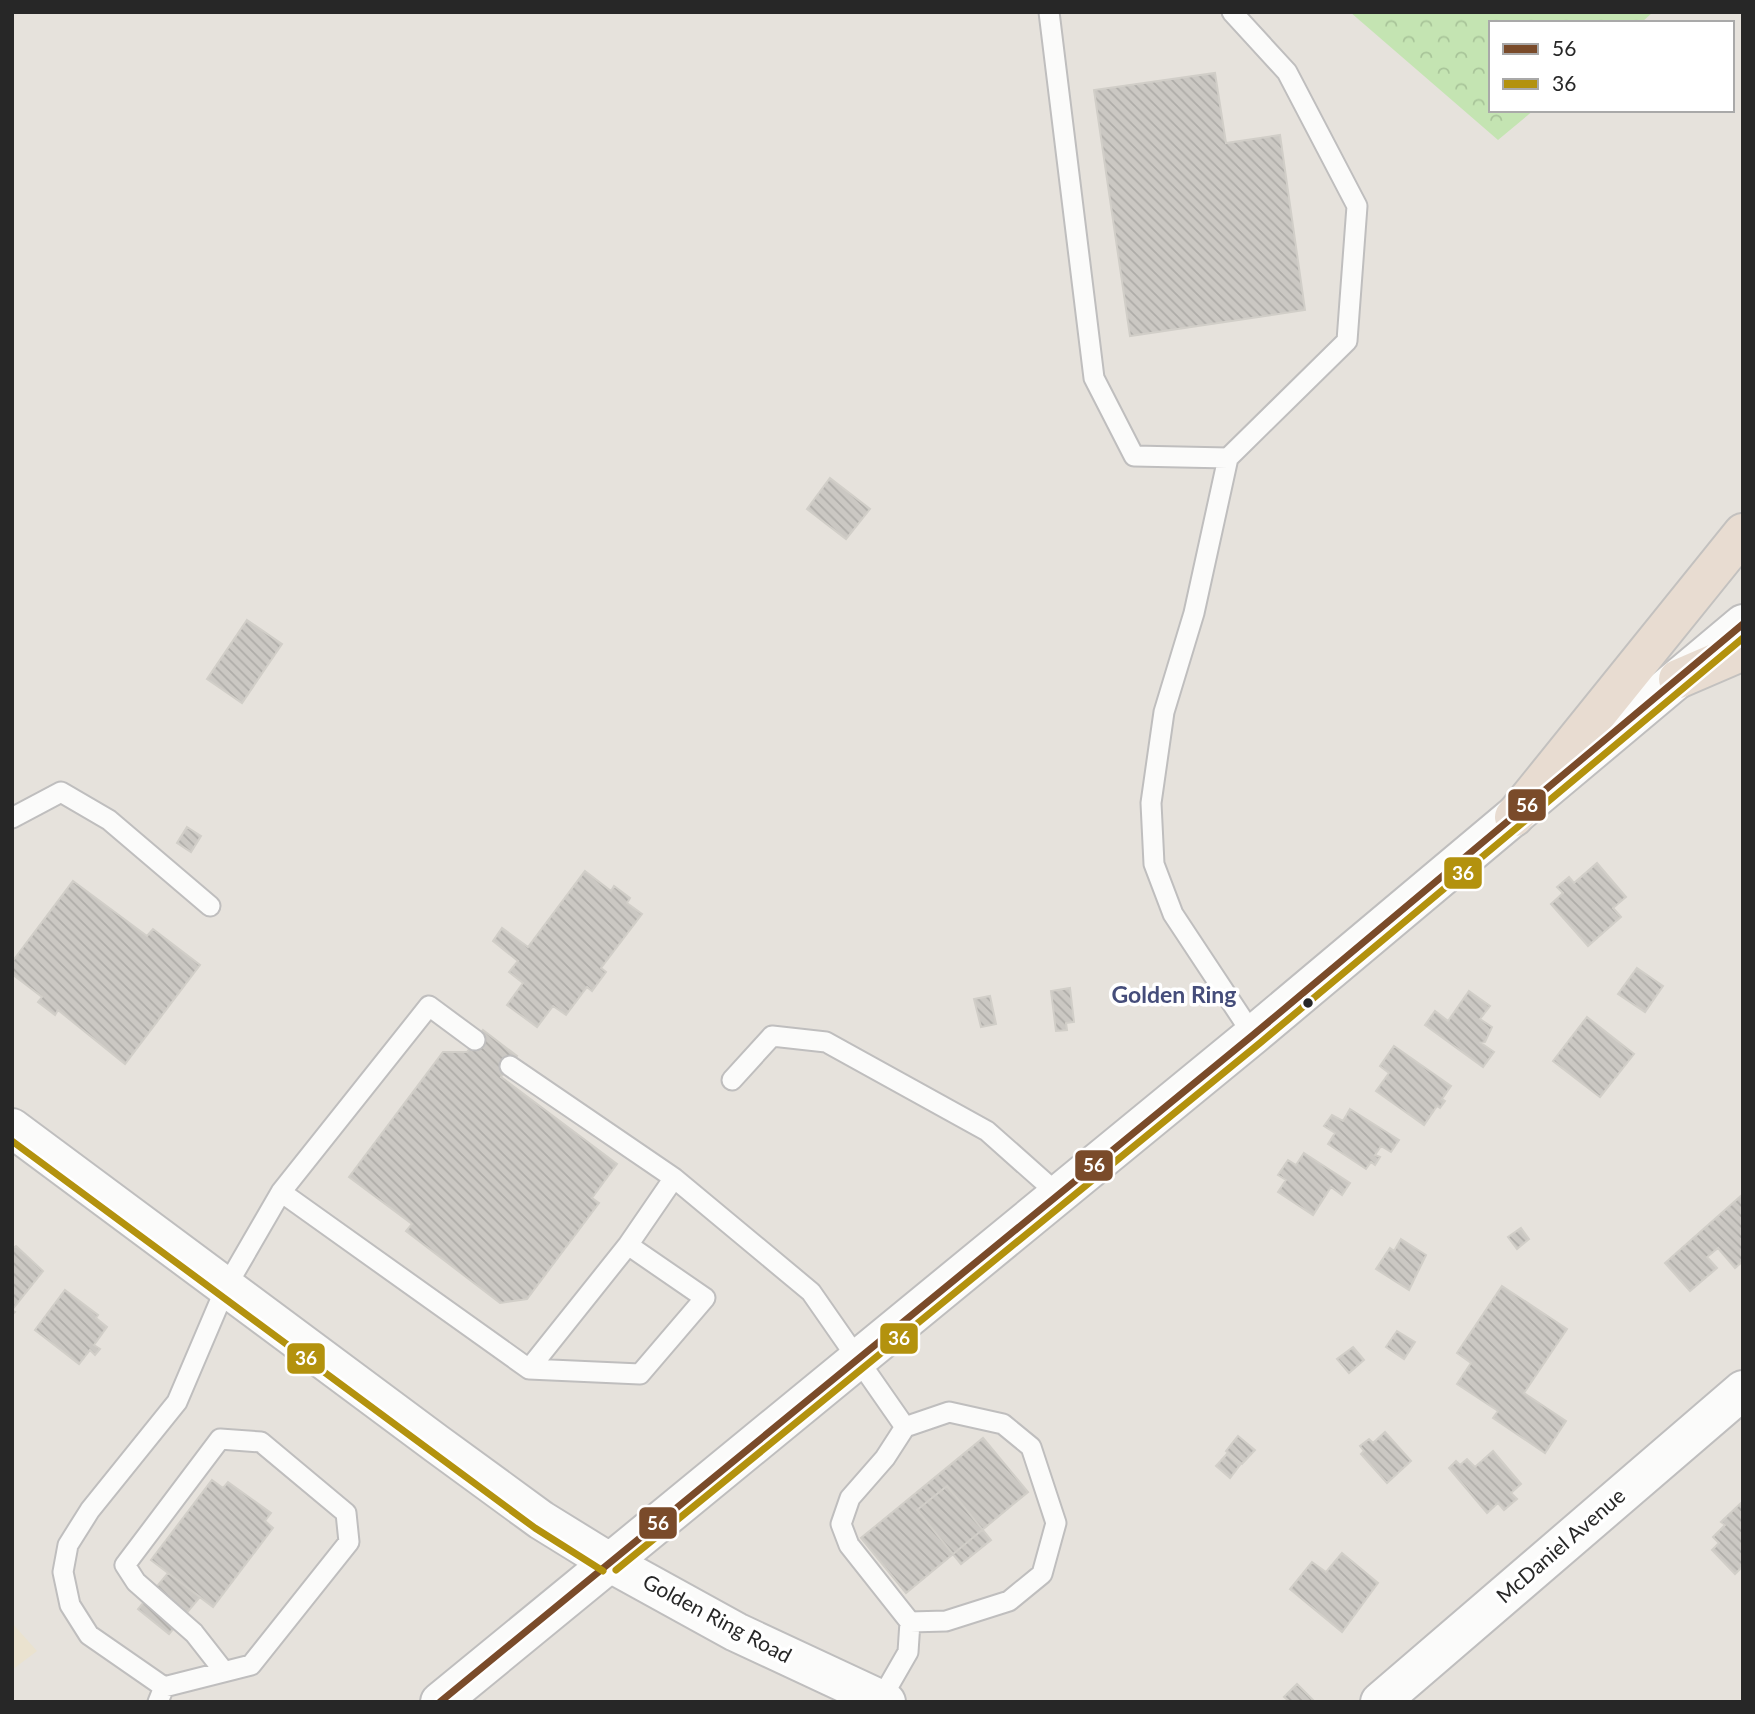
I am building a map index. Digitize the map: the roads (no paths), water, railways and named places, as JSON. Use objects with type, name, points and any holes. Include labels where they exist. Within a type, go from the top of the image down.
[{"type":"highway","points":[[1514,817],[1743,533]]},
{"type":"highway","points":[[1678,680],[1743,652]]},
{"type":"main road","points":[[440,1702],[1253,1035],[1743,624]]},
{"type":"main road","name":"Golden Ring Road","points":[[12,1128],[541,1520],[609,1562],[736,1632],[884,1701]]},
{"type":"main road","name":"McDaniel Avenue","points":[[1380,1702],[1743,1390]]},
{"type":"lane","points":[[1049,12],[1094,378],[1134,456],[1228,458]]},
{"type":"lane","points":[[1232,12],[1287,72],[1357,206],[1347,341],[1228,458],[1194,613],[1164,712],[1150,803],[1154,864],[1172,914],[1253,1035]]},
{"type":"lane","points":[[12,818],[61,792],[108,820],[210,906]]},
{"type":"lane","points":[[223,1671],[194,1633],[136,1582],[125,1565],[220,1439],[261,1442],[346,1513],[349,1542],[251,1665],[223,1671],[161,1694],[89,1636],[70,1605],[63,1572],[68,1545],[90,1510],[177,1402],[226,1287],[281,1192],[429,1006],[475,1040]]},
{"type":"lane","points":[[732,1080],[772,1036],[826,1042],[986,1131],[1058,1194]]},
{"type":"lane","points":[[510,1066],[674,1178],[811,1292],[905,1427]]},
{"type":"lane","points":[[529,1369],[628,1245],[674,1178]]},
{"type":"lane","points":[[281,1192],[529,1369],[640,1374],[705,1297],[628,1245]]},
{"type":"lane","points":[[884,1701],[908,1652],[910,1622],[849,1545],[841,1524],[850,1498],[885,1458],[905,1427],[949,1412],[1003,1424],[1031,1447],[1056,1523],[1042,1574],[1009,1601],[946,1621],[910,1622]]},
{"type":"district","name":"Golden Ring","points":[[1174,995]]}]
